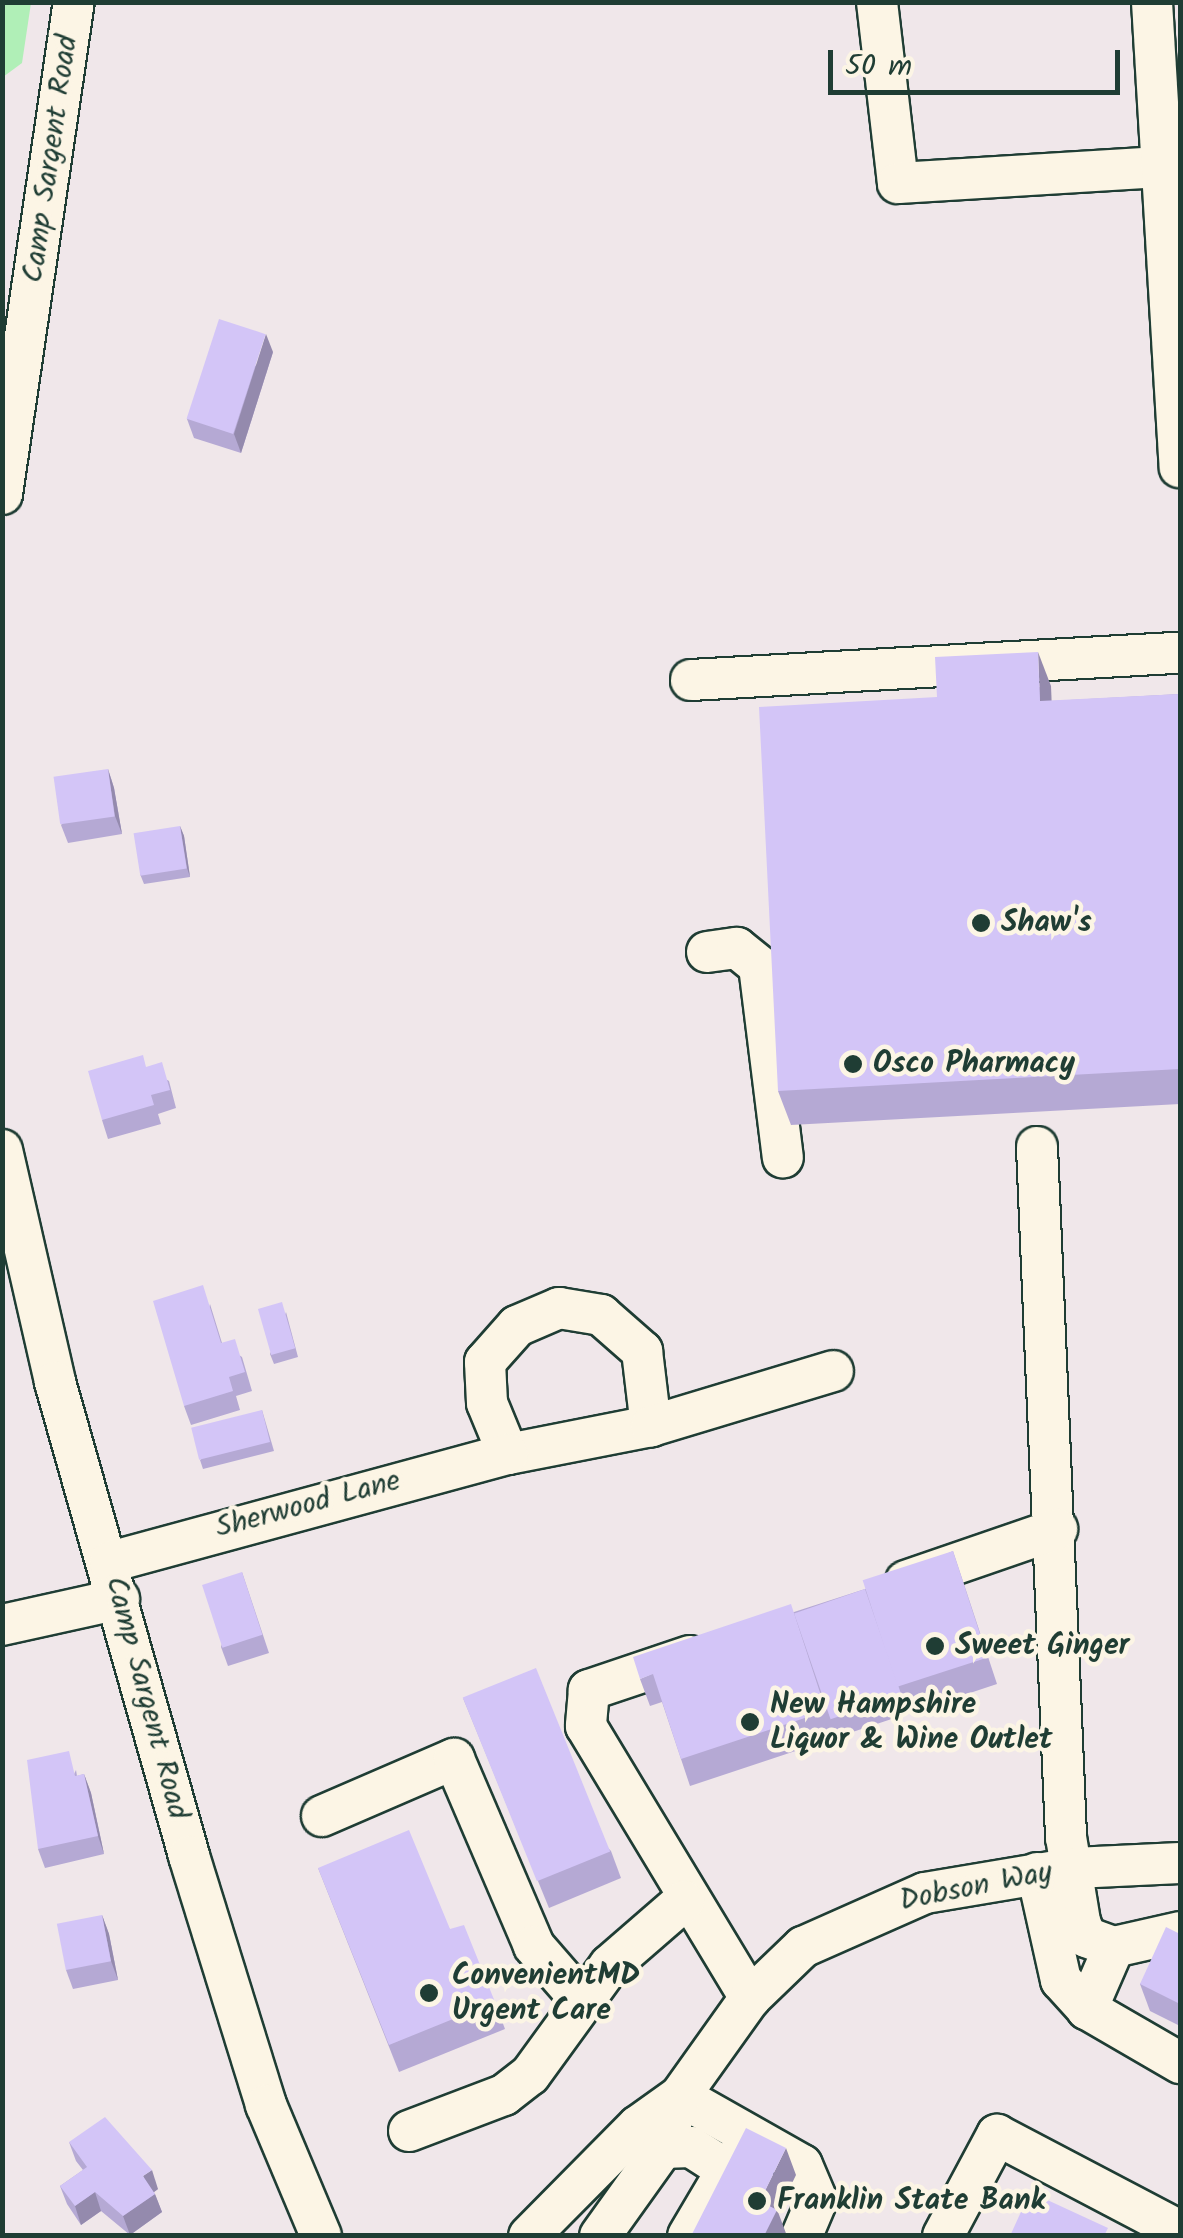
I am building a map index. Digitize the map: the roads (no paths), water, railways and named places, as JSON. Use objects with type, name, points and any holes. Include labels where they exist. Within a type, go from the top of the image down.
[{"type":"street","name":"Camp Sargent Road","points":[[2,494],[74,2]]},
{"type":"street","points":[[878,2],[898,183],[1161,168]]},
{"type":"street","points":[[1152,2],[1169,84],[1161,168],[1180,468]]},
{"type":"street","points":[[691,680],[1180,652]]},
{"type":"street","points":[[708,952],[737,948],[759,966],[783,1158]]},
{"type":"street","points":[[1037,1147],[1057,1529],[1056,1870],[1062,1980],[1087,2010],[1179,2061]]},
{"type":"street","name":"Camp Sargent Road","points":[[3,1161],[114,1580],[266,2105],[321,2236]]},
{"type":"street","points":[[508,1454],[487,1403],[485,1362],[517,1326],[559,1308],[600,1315],[642,1351],[651,1426]]},
{"type":"street","name":"Sherwood Lane","points":[[2,1625],[114,1580],[508,1454],[651,1426],[833,1371]]},
{"type":"street","points":[[870,1594],[1057,1529]]},
{"type":"street","points":[[721,1645],[589,1690],[586,1726],[684,1902],[750,1998]]},
{"type":"street","points":[[322,1816],[454,1759],[534,1946],[581,2000]]},
{"type":"street","name":"Dobson Way","points":[[600,2236],[663,2148],[680,2096],[750,1998],[835,1927],[925,1894],[1056,1870],[1179,1864]]},
{"type":"street","points":[[1056,1870],[1086,1937],[1114,1947],[1171,1937]]},
{"type":"street","points":[[408,2131],[504,2095],[530,2075],[581,2000],[646,1927],[684,1902]]},
{"type":"street","points":[[1087,2010],[1114,1947]]},
{"type":"street","points":[[680,2096],[736,2154]]},
{"type":"street","name":"Dobson Way","points":[[529,2236],[638,2126],[680,2096]]},
{"type":"street","points":[[943,2236],[997,2134],[1180,2231]]},
{"type":"street","points":[[663,2148],[691,2147],[802,2165],[815,2181],[802,2236]]},
{"type":"street","points":[[688,2236],[736,2154]]},
{"type":"place","name":"Shaw's","points":[[981,923]]},
{"type":"place","name":"Osco Pharmacy","points":[[853,1064]]},
{"type":"place","name":"Sweet Ginger","points":[[935,1646]]},
{"type":"place","name":"New Hampshire Liquor & Wine Outlet","points":[[750,1722]]},
{"type":"place","name":"ConvenientMD Urgent Care","points":[[429,1993]]},
{"type":"place","name":"Franklin State Bank","points":[[757,2201]]}]
